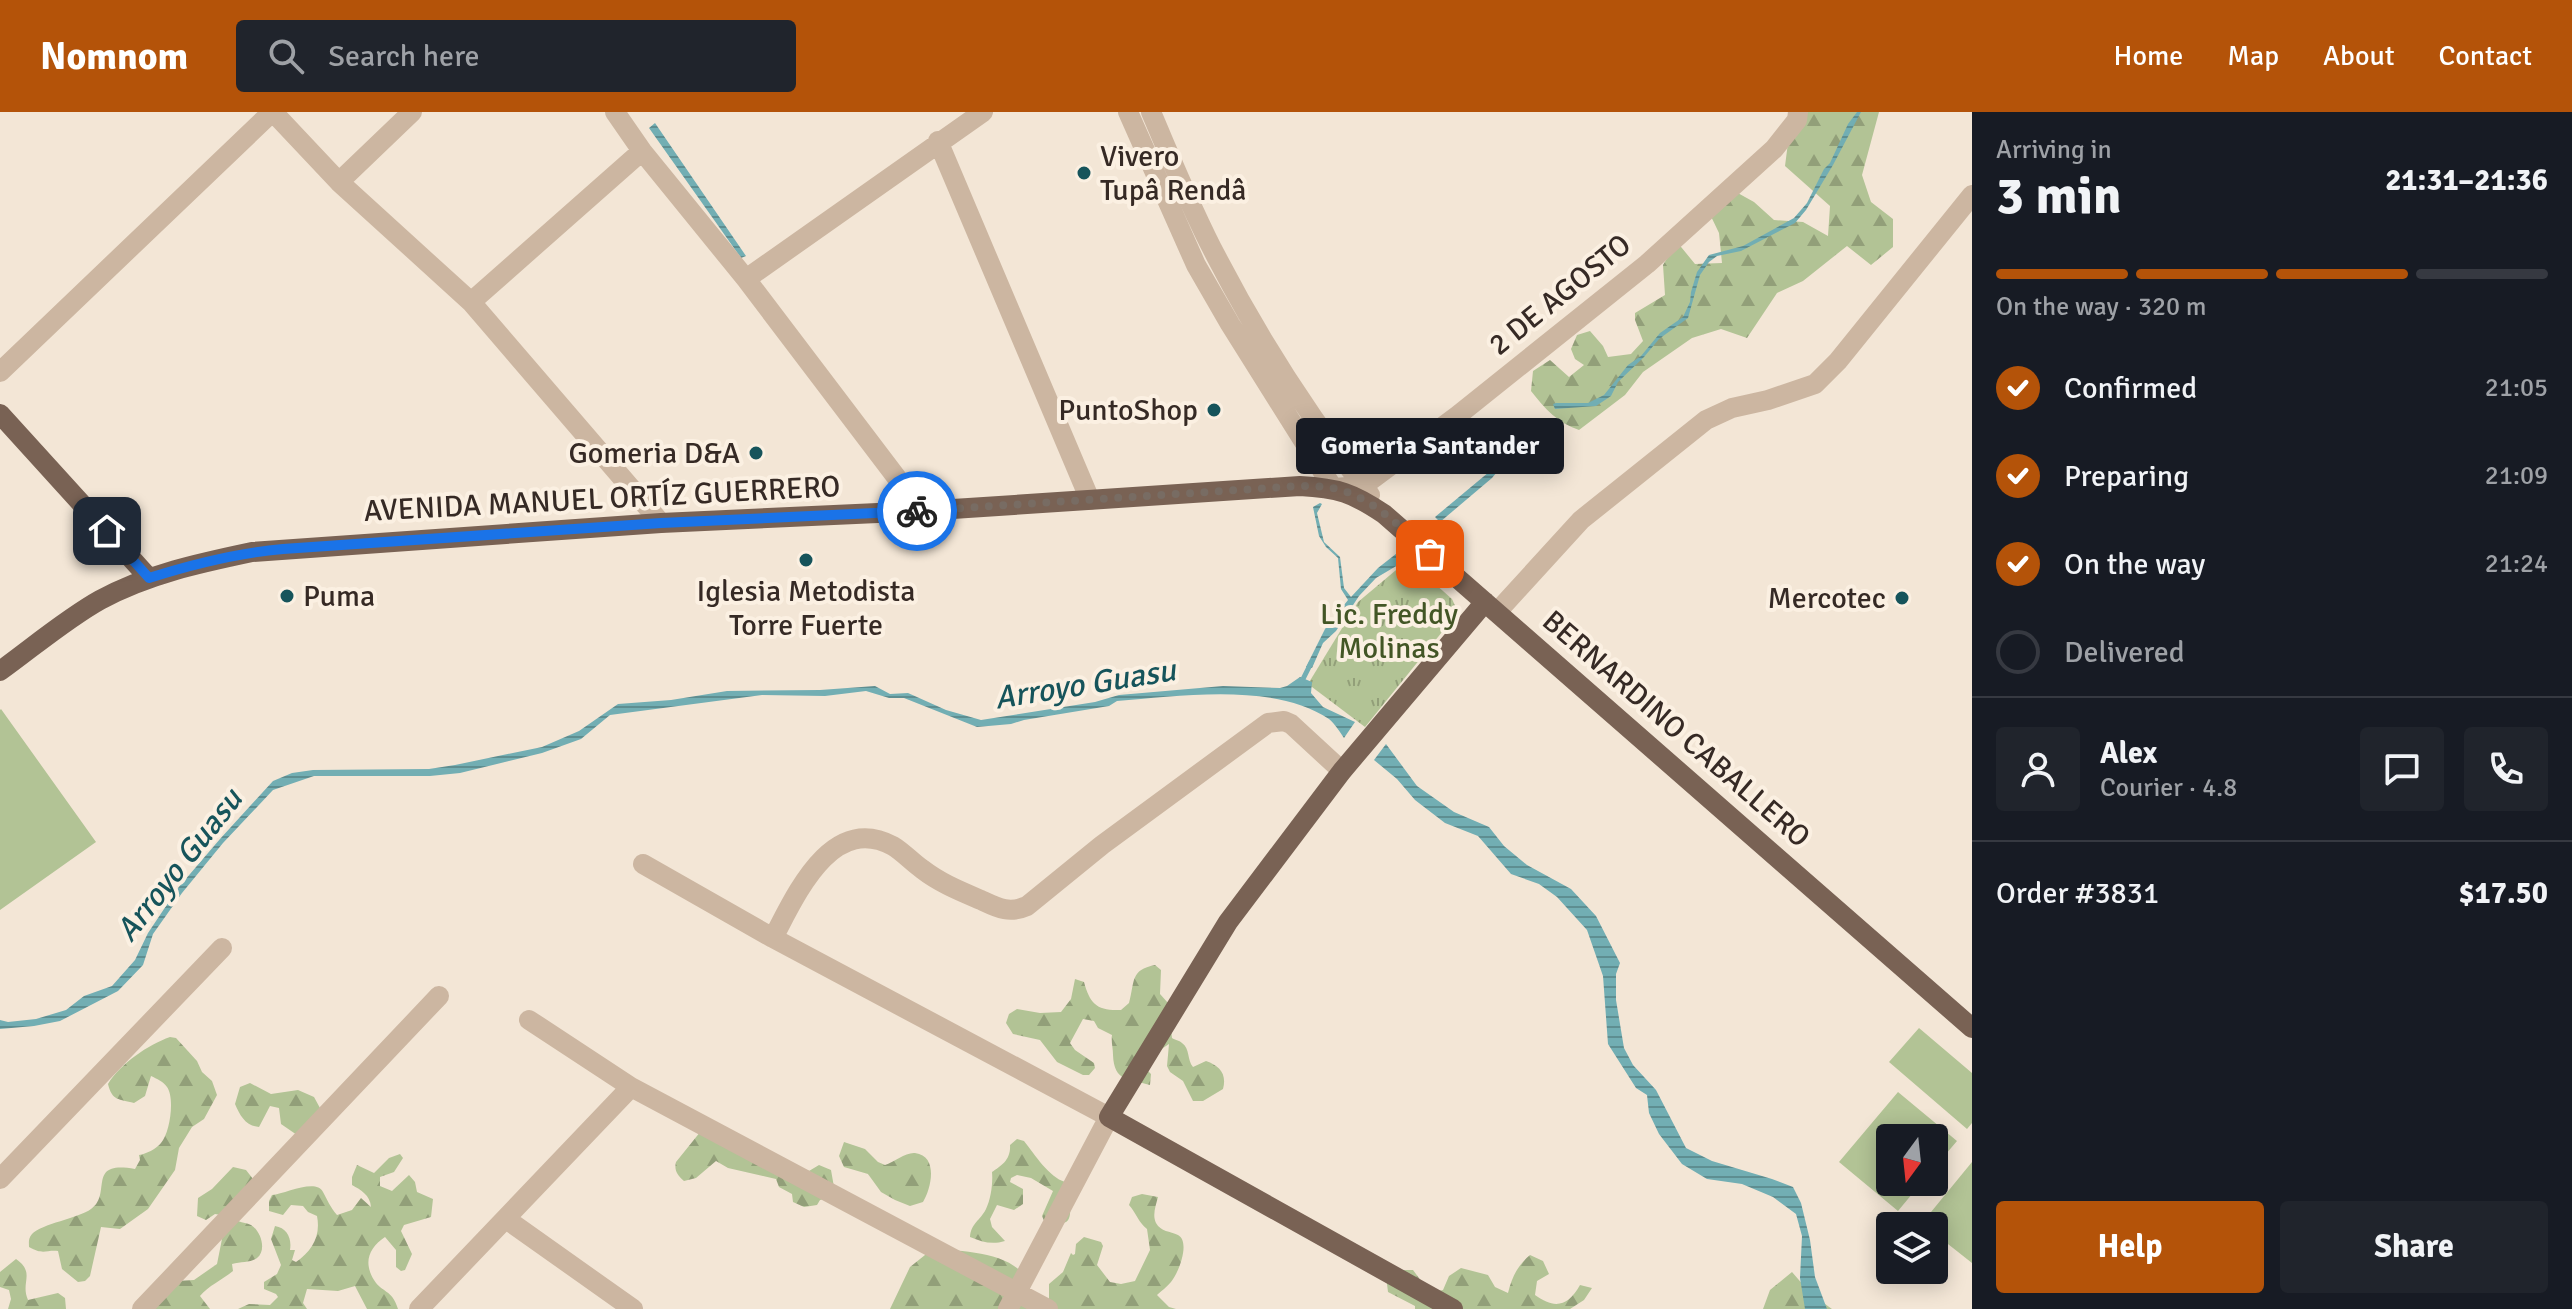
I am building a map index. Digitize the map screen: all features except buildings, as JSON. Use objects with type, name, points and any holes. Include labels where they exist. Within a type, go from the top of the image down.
[{"type":"main road","points":[[0,414],[149,578]]},
{"type":"main road","name":"AVENIDA MANUEL ORTÍZ GUERRERO","points":[[0,671],[99,601],[149,578],[252,552],[661,523],[922,511],[1300,486],[1333,488]]},
{"type":"main road","name":"BERNARDINO CABALLERO","points":[[1333,488],[1359,497],[1384,514],[1972,1028]]},
{"type":"main road","points":[[1453,1309],[1109,1117],[1228,922],[1357,752],[1491,607]]},
{"type":"street","points":[[0,372],[272,112],[339,182],[471,302],[661,523]]},
{"type":"street","points":[[339,182],[412,112]]},
{"type":"street","points":[[746,279],[983,112]]},
{"type":"street","points":[[1128,112],[1196,265],[1333,488],[1363,486]]},
{"type":"street","points":[[1151,112],[1216,257],[1265,342],[1330,442],[1384,514]]},
{"type":"street","name":"2 DE AGOSTO","points":[[1363,486],[1457,416],[1647,264],[1774,149],[1797,120],[1798,112]]},
{"type":"street","points":[[624,115],[642,151],[746,279],[922,511]]},
{"type":"street","points":[[938,141],[1090,500]]},
{"type":"street","points":[[471,302],[642,151]]},
{"type":"street","points":[[1491,607],[1581,520],[1706,420],[1732,408],[1815,384],[1838,361],[1972,195]]},
{"type":"street","points":[[773,938],[802,883],[824,858],[857,837],[877,839],[896,848],[947,886],[1006,911],[1017,911],[1268,723],[1284,721],[1291,724],[1342,771]]},
{"type":"street","points":[[643,864],[773,938],[1109,1117],[1013,1300]]},
{"type":"street","points":[[0,1179],[222,948]]},
{"type":"street","points":[[142,1309],[439,996]]},
{"type":"street","points":[[529,1020],[631,1087],[1013,1300],[1048,1309]]},
{"type":"street","points":[[419,1309],[631,1087]]},
{"type":"street","points":[[506,1219],[633,1309]]},
{"type":"green space","points":[[1798,112],[1879,112],[1862,175],[1871,202],[1893,219],[1893,247],[1871,265],[1847,246],[1803,281],[1777,293],[1747,338],[1721,329],[1692,338],[1643,372],[1625,395],[1579,430],[1558,419],[1531,391],[1533,371],[1550,360],[1569,377],[1584,365],[1575,359],[1571,349],[1577,335],[1590,331],[1608,357],[1631,354],[1643,341],[1635,313],[1665,295],[1663,265],[1677,242],[1695,264],[1722,263],[1719,233],[1706,206],[1727,187],[1754,202],[1774,220],[1803,222],[1828,236],[1830,206],[1785,166],[1789,135]]},
{"type":"green space","name":"Lic. Freddy Molinas","points":[[1408,560],[1452,599],[1457,610],[1365,727],[1308,684],[1358,602]]},
{"type":"green space","points":[[0,710],[96,842],[0,910]]},
{"type":"green space","points":[[1155,965],[1161,970],[1160,994],[1168,1003],[1172,1038],[1185,1045],[1193,1067],[1206,1061],[1219,1068],[1223,1075],[1223,1089],[1203,1101],[1193,1101],[1183,1081],[1170,1072],[1167,1066],[1169,1044],[1157,1052],[1145,1068],[1151,1074],[1150,1085],[1120,1075],[1114,1064],[1112,1035],[1098,1028],[1094,1021],[1083,1019],[1070,1043],[1094,1063],[1095,1068],[1089,1075],[1057,1062],[1040,1040],[1013,1034],[1006,1023],[1009,1014],[1017,1009],[1040,1013],[1061,1012],[1071,999],[1075,979],[1084,982],[1096,1005],[1121,1010],[1129,1003],[1137,973]]},
{"type":"green space","points":[[1919,1028],[1972,1073],[1972,1123],[1967,1129],[1889,1062]]},
{"type":"green space","points":[[170,1037],[176,1038],[197,1061],[202,1072],[212,1081],[217,1095],[204,1119],[192,1127],[179,1148],[175,1170],[148,1209],[120,1229],[101,1227],[90,1276],[78,1282],[62,1269],[58,1251],[41,1252],[29,1247],[30,1237],[43,1227],[91,1209],[97,1203],[102,1180],[110,1169],[135,1169],[139,1155],[161,1143],[170,1115],[171,1099],[165,1085],[151,1076],[145,1096],[134,1103],[114,1096],[108,1084],[136,1056]]},
{"type":"green space","points":[[250,1083],[271,1094],[298,1090],[314,1097],[320,1108],[297,1135],[281,1124],[279,1108],[270,1106],[259,1127],[250,1125],[235,1104],[240,1087]]},
{"type":"green space","points":[[1898,1092],[1937,1124],[1876,1124],[1876,1193],[1839,1162]]},
{"type":"green space","points":[[705,1126],[809,1171],[819,1165],[831,1170],[834,1187],[830,1197],[820,1200],[817,1205],[804,1207],[793,1202],[792,1194],[779,1187],[776,1179],[728,1168],[716,1161],[696,1178],[684,1181],[675,1168],[676,1162]]},
{"type":"green space","points":[[1948,1134],[1957,1141],[1948,1152]]},
{"type":"green space","points":[[1017,1139],[1024,1141],[1048,1171],[1065,1182],[1070,1204],[1069,1219],[1061,1223],[1045,1223],[1042,1216],[1053,1191],[1031,1178],[1017,1175],[1010,1182],[1023,1189],[1023,1204],[1014,1210],[997,1205],[990,1219],[992,1227],[1005,1241],[987,1242],[970,1237],[972,1228],[988,1205],[992,1172],[1005,1162],[1010,1145]]},
{"type":"green space","points":[[844,1142],[865,1149],[885,1165],[908,1154],[923,1155],[928,1160],[931,1174],[923,1202],[910,1206],[895,1200],[881,1192],[868,1174],[844,1167],[839,1156]]},
{"type":"green space","points":[[400,1154],[403,1158],[394,1172],[380,1177],[380,1186],[392,1191],[409,1175],[415,1182],[417,1192],[433,1199],[431,1217],[404,1225],[401,1231],[412,1254],[405,1270],[396,1267],[396,1250],[385,1237],[369,1256],[374,1280],[390,1294],[398,1309],[367,1309],[355,1286],[338,1291],[307,1289],[303,1303],[307,1309],[238,1309],[249,1304],[270,1305],[278,1297],[264,1289],[264,1282],[277,1274],[281,1265],[271,1239],[275,1226],[288,1234],[290,1250],[295,1250],[292,1260],[296,1262],[311,1248],[316,1236],[317,1216],[303,1206],[291,1205],[283,1215],[269,1211],[272,1195],[314,1186],[323,1192],[337,1215],[352,1210],[361,1198],[371,1207],[367,1196],[352,1185],[357,1165],[374,1173],[389,1158]]},
{"type":"green space","points":[[1972,1162],[1972,1263],[1948,1244],[1948,1212],[1931,1212],[1944,1196],[1948,1196],[1948,1191]]},
{"type":"green space","points":[[233,1167],[246,1170],[257,1184],[227,1216],[215,1214],[206,1220],[197,1216],[198,1198],[212,1189]]},
{"type":"green space","points":[[1142,1194],[1158,1197],[1154,1213],[1156,1223],[1182,1239],[1182,1258],[1177,1272],[1157,1295],[1169,1307],[1176,1309],[1049,1309],[1049,1284],[1063,1272],[1071,1253],[1075,1254],[1076,1244],[1084,1237],[1101,1242],[1103,1246],[1097,1265],[1110,1282],[1121,1284],[1135,1281],[1150,1250],[1147,1229],[1129,1205],[1132,1197]]},
{"type":"green space","points":[[1880,1196],[1910,1196],[1898,1211]]},
{"type":"green space","points":[[238,1221],[255,1228],[262,1241],[262,1250],[254,1260],[232,1264],[233,1271],[200,1296],[210,1309],[149,1309],[177,1281],[194,1280],[217,1264],[223,1234]]},
{"type":"green space","points":[[928,1249],[980,1254],[1013,1265],[1024,1275],[1030,1290],[1030,1309],[890,1309],[910,1267]]},
{"type":"green space","points":[[1530,1255],[1543,1261],[1549,1274],[1537,1281],[1535,1295],[1560,1304],[1571,1298],[1580,1285],[1592,1288],[1584,1300],[1570,1309],[1415,1309],[1415,1306],[1388,1292],[1386,1276],[1399,1270],[1413,1270],[1430,1293],[1443,1290],[1449,1276],[1461,1268],[1488,1275],[1495,1287],[1508,1293],[1516,1272]]},
{"type":"green space","points":[[16,1259],[25,1269],[28,1300],[58,1293],[65,1298],[66,1309],[8,1309],[11,1299],[9,1290],[0,1287],[0,1272]]},
{"type":"green space","points":[[1792,1272],[1811,1294],[1832,1309],[1763,1309],[1770,1290]]},
{"type":"water","points":[[1857,112],[1861,112],[1833,165],[1795,223],[1741,251],[1717,256],[1709,262],[1700,275],[1688,318],[1659,339],[1618,382],[1611,396],[1596,406],[1555,409],[1553,404],[1556,403],[1588,403],[1604,395],[1660,333],[1683,317],[1697,272],[1709,255],[1743,246],[1794,218],[1807,203]]},
{"type":"water","points":[[655,123],[746,256],[741,258],[649,128]]},
{"type":"water","points":[[1511,446],[1515,450],[1492,478],[1440,522],[1435,517],[1489,472]]},
{"type":"water","points":[[1320,503],[1317,513],[1324,542],[1340,557],[1344,588],[1351,597],[1378,568],[1401,550],[1412,560],[1376,578],[1359,596],[1336,631],[1323,643],[1312,668],[1306,667],[1325,629],[1348,600],[1341,589],[1338,558],[1326,547],[1319,536],[1313,507]]},
{"type":"water","points":[[1300,677],[1312,682],[1311,693],[1323,707],[1355,722],[1344,738],[1329,719],[1306,707],[1254,696],[1197,695],[1117,701],[1109,706],[977,727],[904,698],[889,698],[866,691],[825,696],[762,695],[610,715],[581,739],[542,753],[460,773],[314,776],[273,790],[223,843],[153,934],[143,965],[118,991],[60,1021],[0,1029],[0,1020],[36,1019],[66,1010],[84,996],[112,986],[135,960],[148,933],[178,888],[273,781],[292,773],[429,769],[455,765],[542,747],[579,731],[618,704],[727,691],[875,686],[890,694],[908,693],[946,710],[981,720],[1095,702],[1119,695],[1223,686],[1280,688]]},
{"type":"water","points":[[1386,744],[1417,786],[1454,812],[1489,827],[1504,846],[1527,865],[1571,889],[1596,916],[1620,963],[1616,974],[1616,1000],[1624,1048],[1633,1065],[1656,1090],[1686,1148],[1712,1161],[1793,1187],[1801,1203],[1815,1277],[1827,1309],[1805,1309],[1800,1278],[1802,1236],[1796,1214],[1773,1197],[1742,1184],[1707,1179],[1682,1164],[1659,1134],[1649,1113],[1647,1095],[1636,1088],[1608,1044],[1603,976],[1587,930],[1557,897],[1539,884],[1511,874],[1478,836],[1445,823],[1415,800],[1397,779],[1374,760]]},
{"type":"waterway","points":[[1301,683],[1311,663]]},
{"type":"way so far","points":[[917,511],[1300,486],[1333,488],[1359,497],[1384,514],[1430,554]]},
{"type":"place","name":"Vivero Tupâ Rendâ","points":[[1084,173]]},
{"type":"place","name":"PuntoShop","points":[[1214,410]]},
{"type":"place","name":"Gomeria D&A","points":[[756,453]]},
{"type":"place","name":"Gomeria Santander","points":[[1430,554]]},
{"type":"place","name":"Iglesia Metodista Torre Fuerte","points":[[806,560]]},
{"type":"place","name":"Puma","points":[[287,596]]},
{"type":"place","name":"Mercotec","points":[[1902,598]]},
{"type":"route","points":[[107,531],[149,578],[195,564],[283,549],[661,523],[917,511]]},
{"type":"water label","name":"Arroyo Guasu","points":[[1085,684]]},
{"type":"water label","name":"Arroyo Guasu","points":[[179,865]]}]
